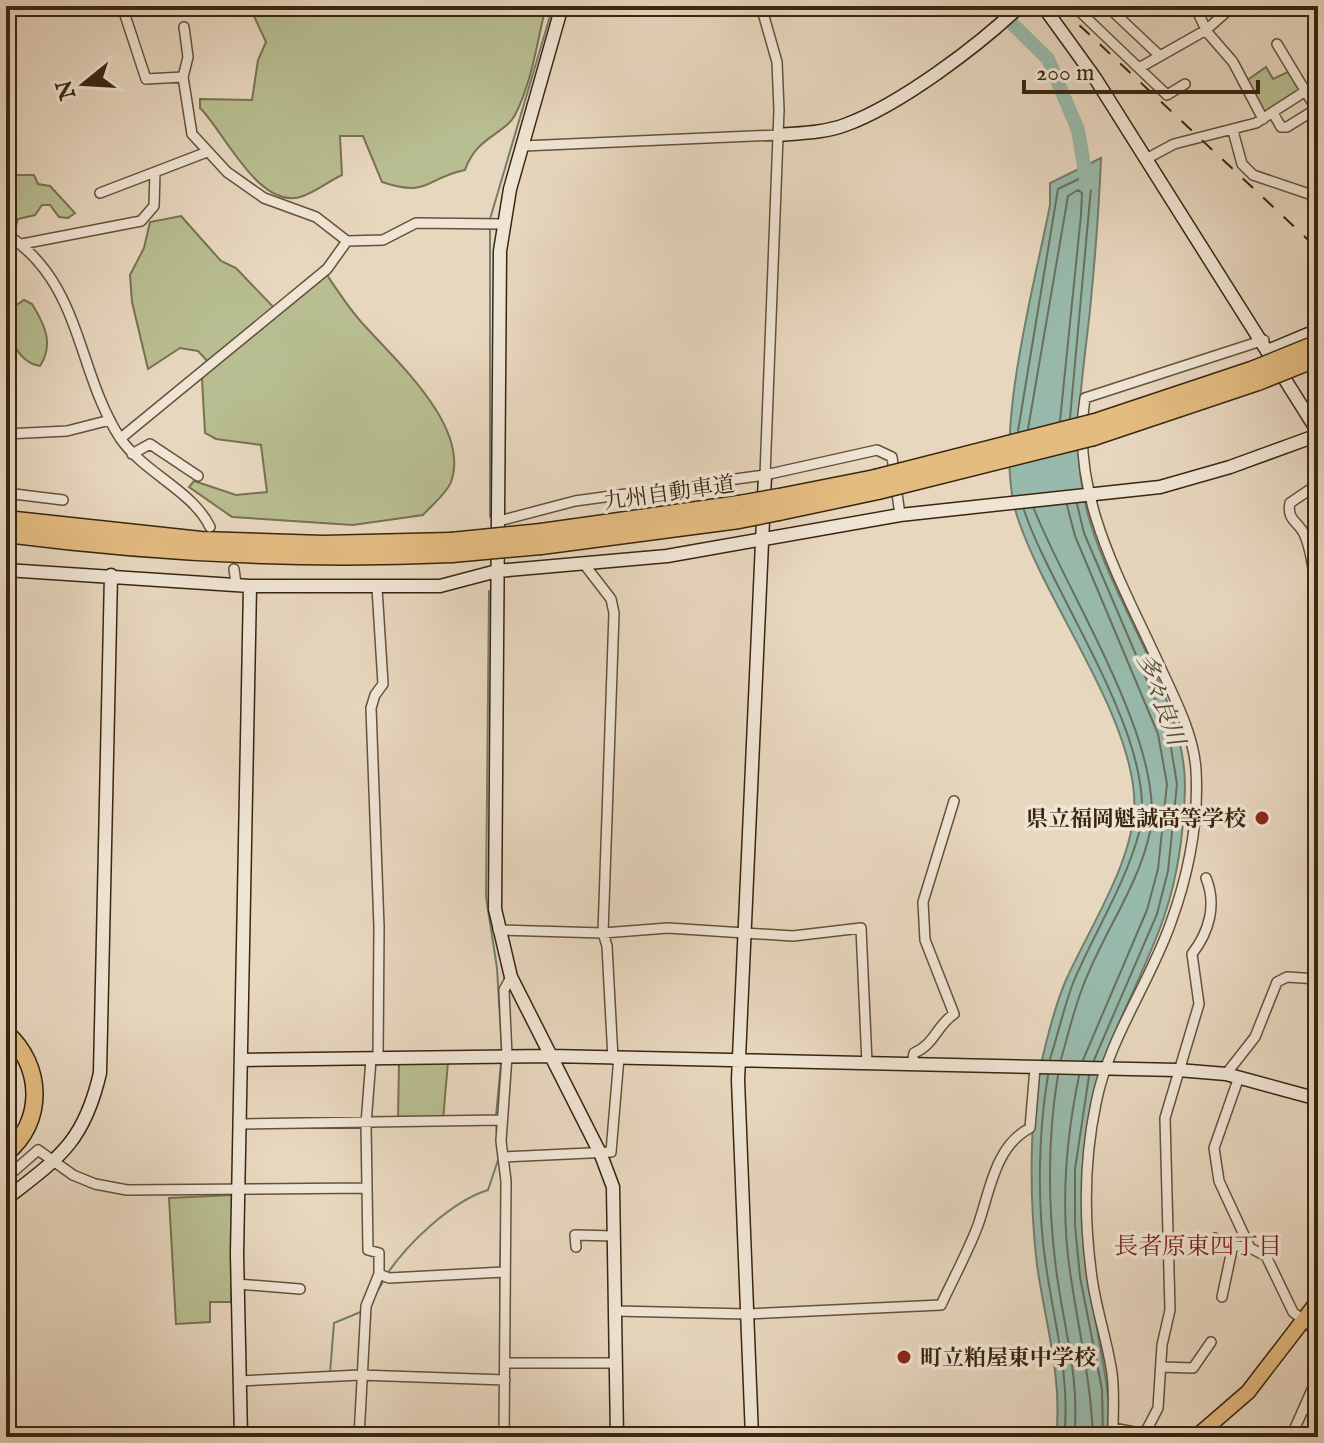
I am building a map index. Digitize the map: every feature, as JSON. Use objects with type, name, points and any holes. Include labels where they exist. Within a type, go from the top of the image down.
[{"type":"highway","name":"九州自動車道","points":[[1256,375],[1318,343]]},
{"type":"highway","name":"九州自動車道","points":[[6,536],[272,557],[451,548],[541,539],[739,512],[877,484],[1094,430],[1256,375],[1318,358]]},
{"type":"highway","name":"九州自動車道","points":[[6,519],[216,541],[451,548]]},
{"type":"highway","points":[[6,1033],[24,1052],[35,1083],[29,1124],[17,1144],[6,1153]]},
{"type":"highway","points":[[6,1046],[26,1081],[27,1099],[23,1117],[6,1141]]},
{"type":"main road","points":[[1196,1437],[1248,1392],[1318,1301]]},
{"type":"street","points":[[122,6],[146,79],[183,77]]},
{"type":"street","points":[[562,6],[502,224],[499,275],[495,900],[498,930],[511,977],[601,1155],[613,1187],[617,1437]]},
{"type":"street","points":[[752,1437],[738,1060],[765,540],[778,135],[777,62],[761,6]]},
{"type":"street","points":[[523,146],[778,135],[823,131],[848,124],[986,38],[1020,6]]},
{"type":"street","points":[[6,570],[250,586],[440,586],[497,571],[623,562],[900,515],[1160,487],[1198,478],[1318,433],[1267,345],[1095,78],[1043,6]]},
{"type":"street","points":[[1074,6],[1167,95],[1185,84]]},
{"type":"street","points":[[1108,6],[1160,56]]},
{"type":"street","points":[[1195,6],[1206,30],[1233,62],[1263,119]]},
{"type":"street","points":[[1139,68],[1206,30],[1233,6]]},
{"type":"street","points":[[1311,6],[1318,28]]},
{"type":"street","points":[[184,27],[188,57],[183,77],[192,134],[227,172],[264,198],[316,217],[347,241],[383,240],[416,223],[502,224]]},
{"type":"street","points":[[1273,113],[1281,127],[1287,127],[1317,111],[1277,44]]},
{"type":"street","points":[[1146,159],[1174,144],[1233,131],[1263,119],[1318,83]]},
{"type":"street","points":[[1233,131],[1242,164],[1253,175],[1318,197]]},
{"type":"street","points":[[100,193],[207,152]]},
{"type":"street","points":[[22,244],[141,221],[154,206],[155,172]]},
{"type":"street","points":[[6,234],[22,244],[66,301],[110,420],[132,454],[182,495],[210,527]]},
{"type":"street","points":[[121,438],[327,269],[347,241]]},
{"type":"street","points":[[1206,878],[1212,892],[1210,917],[1207,931],[1192,954],[1199,1004],[1165,1118],[1170,1310],[1158,1408],[1144,1435],[1113,1428],[1112,1368],[1092,1279],[1087,1206],[1089,1159],[1096,1101],[1105,1068],[1173,915],[1189,858],[1196,811],[1196,770],[1193,746],[1176,701],[1114,567],[1086,497],[1082,449],[1085,398],[1220,356],[1318,330]]},
{"type":"street","points":[[6,434],[67,431],[110,420]]},
{"type":"street","points":[[132,454],[150,444],[198,476]]},
{"type":"street","points":[[499,521],[575,501],[765,475],[877,450],[892,457],[900,515]]},
{"type":"street","points":[[1318,484],[1290,503],[1289,510],[1292,521],[1304,532],[1318,600]]},
{"type":"street","points":[[6,493],[63,500]]},
{"type":"street","points":[[505,1157],[601,1155],[611,1152],[616,1058],[607,946],[603,933],[614,613],[611,599],[584,564]]},
{"type":"street","points":[[234,569],[236,584]]},
{"type":"street","points":[[6,1199],[56,1161],[78,1136],[92,1106],[100,1073],[111,575]]},
{"type":"street","points":[[241,1437],[237,1284],[250,586]]},
{"type":"street","points":[[359,1437],[366,1306],[379,1274],[379,1253],[368,1250],[366,1188],[366,1124],[375,1059],[379,927],[371,708],[383,684],[377,588]]},
{"type":"street","points":[[912,1064],[914,1053],[924,1049],[938,1034],[942,1022],[954,1014],[925,940],[923,902],[954,801]]},
{"type":"street","points":[[498,930],[603,933],[668,928],[793,936],[861,928],[867,1063]]},
{"type":"street","points":[[504,1437],[505,1157],[501,1120],[507,1056],[504,990],[511,977]]},
{"type":"street","points":[[1250,1248],[1219,1181],[1214,1148],[1232,1075],[1255,1037],[1277,982],[1287,977],[1318,979]]},
{"type":"street","points":[[242,1060],[551,1056],[1178,1070],[1232,1075],[1318,1099]]},
{"type":"street","points":[[615,1311],[747,1314],[941,1305],[979,1223],[989,1186],[1006,1149],[1015,1137],[1030,1128],[1035,1068]]},
{"type":"street","points":[[240,1124],[501,1120]]},
{"type":"street","points":[[6,1178],[38,1150],[73,1175],[95,1184],[127,1190],[366,1188]]},
{"type":"street","points":[[576,1247],[575,1235],[614,1236]]},
{"type":"street","points":[[1215,1238],[1218,1243],[1250,1248],[1266,1256],[1293,1312],[1311,1326],[1318,1347]]},
{"type":"street","points":[[1222,1297],[1233,1245]]},
{"type":"street","points":[[379,1274],[389,1278],[504,1272]]},
{"type":"street","points":[[237,1284],[300,1289]]},
{"type":"street","points":[[1161,1367],[1193,1368],[1211,1342]]},
{"type":"street","points":[[505,1363],[616,1363]]},
{"type":"street","points":[[239,1381],[360,1375],[505,1380]]},
{"type":"street","points":[[1291,1437],[1318,1376]]},
{"type":"street","points":[[1304,1408],[1318,1411]]},
{"type":"shaded area","points":[[215,6],[546,6],[530,76],[515,115],[476,150],[465,170],[419,187],[382,182],[363,136],[340,136],[342,175],[308,194],[287,198],[272,193],[258,182],[200,108],[200,99],[252,100],[258,60],[266,42],[253,14],[216,10]]},
{"type":"shaded area","points":[[1266,67],[1273,79],[1290,71],[1301,91],[1263,113],[1246,81]]},
{"type":"shaded area","points":[[6,175],[34,175],[38,184],[50,186],[75,213],[68,218],[59,217],[50,205],[42,205],[35,215],[18,219],[15,229],[6,228]]},
{"type":"shaded area","points":[[181,216],[221,261],[236,268],[278,312],[327,275],[359,319],[427,396],[450,439],[454,461],[449,486],[423,515],[353,525],[232,517],[189,487],[194,481],[236,495],[267,492],[261,445],[216,439],[205,433],[202,379],[210,364],[198,351],[180,348],[148,369],[132,302],[130,275],[144,248],[150,222]]},
{"type":"shaded area","points":[[24,300],[32,304],[46,335],[46,350],[40,366],[19,353],[8,329],[6,312]]},
{"type":"shaded area","points":[[399,1062],[448,1062],[443,1120],[398,1119]]},
{"type":"shaded area","points":[[232,1195],[231,1302],[210,1302],[210,1322],[176,1324],[169,1198]]},
{"type":"water","points":[[1101,158],[1094,272],[1079,409],[1081,482],[1096,541],[1173,718],[1182,753],[1185,787],[1179,853],[1169,901],[1101,1069],[1088,1122],[1083,1198],[1086,1254],[1108,1396],[1111,1437],[1056,1437],[1055,1372],[1037,1265],[1033,1216],[1032,1162],[1037,1083],[1066,980],[1121,865],[1129,841],[1134,794],[1117,726],[1046,583],[1017,516],[1009,446],[1018,362],[1050,205],[1050,183]]},
{"type":"waterway","points":[[490,219],[553,6]]},
{"type":"waterway","name":"多々良川","points":[[994,6],[1048,59],[1078,130],[1087,184]]},
{"type":"waterway","points":[[490,226],[490,517]]},
{"type":"waterway","points":[[489,591],[486,897],[497,968],[502,1052]]},
{"type":"waterway","points":[[496,1116],[501,1063]]},
{"type":"waterway","points":[[496,1123],[497,1136]]},
{"type":"waterway","points":[[387,1274],[432,1224],[460,1203],[488,1190],[499,1157]]},
{"type":"waterway","points":[[500,1268],[501,1230]]},
{"type":"waterway","points":[[500,1274],[500,1324]]},
{"type":"waterway","points":[[375,1295],[384,1280]]},
{"type":"waterway","points":[[330,1373],[334,1323],[363,1311]]},
{"type":"railway","points":[[1059,6],[1318,249]]},
{"type":"place","name":"県立福岡魁誠高等学校","points":[[1262,818]]},
{"type":"place","name":"町立粕屋東中学校","points":[[904,1357]]},
{"type":"district","name":"長者原東四丁目","points":[[1198,1246]]}]
